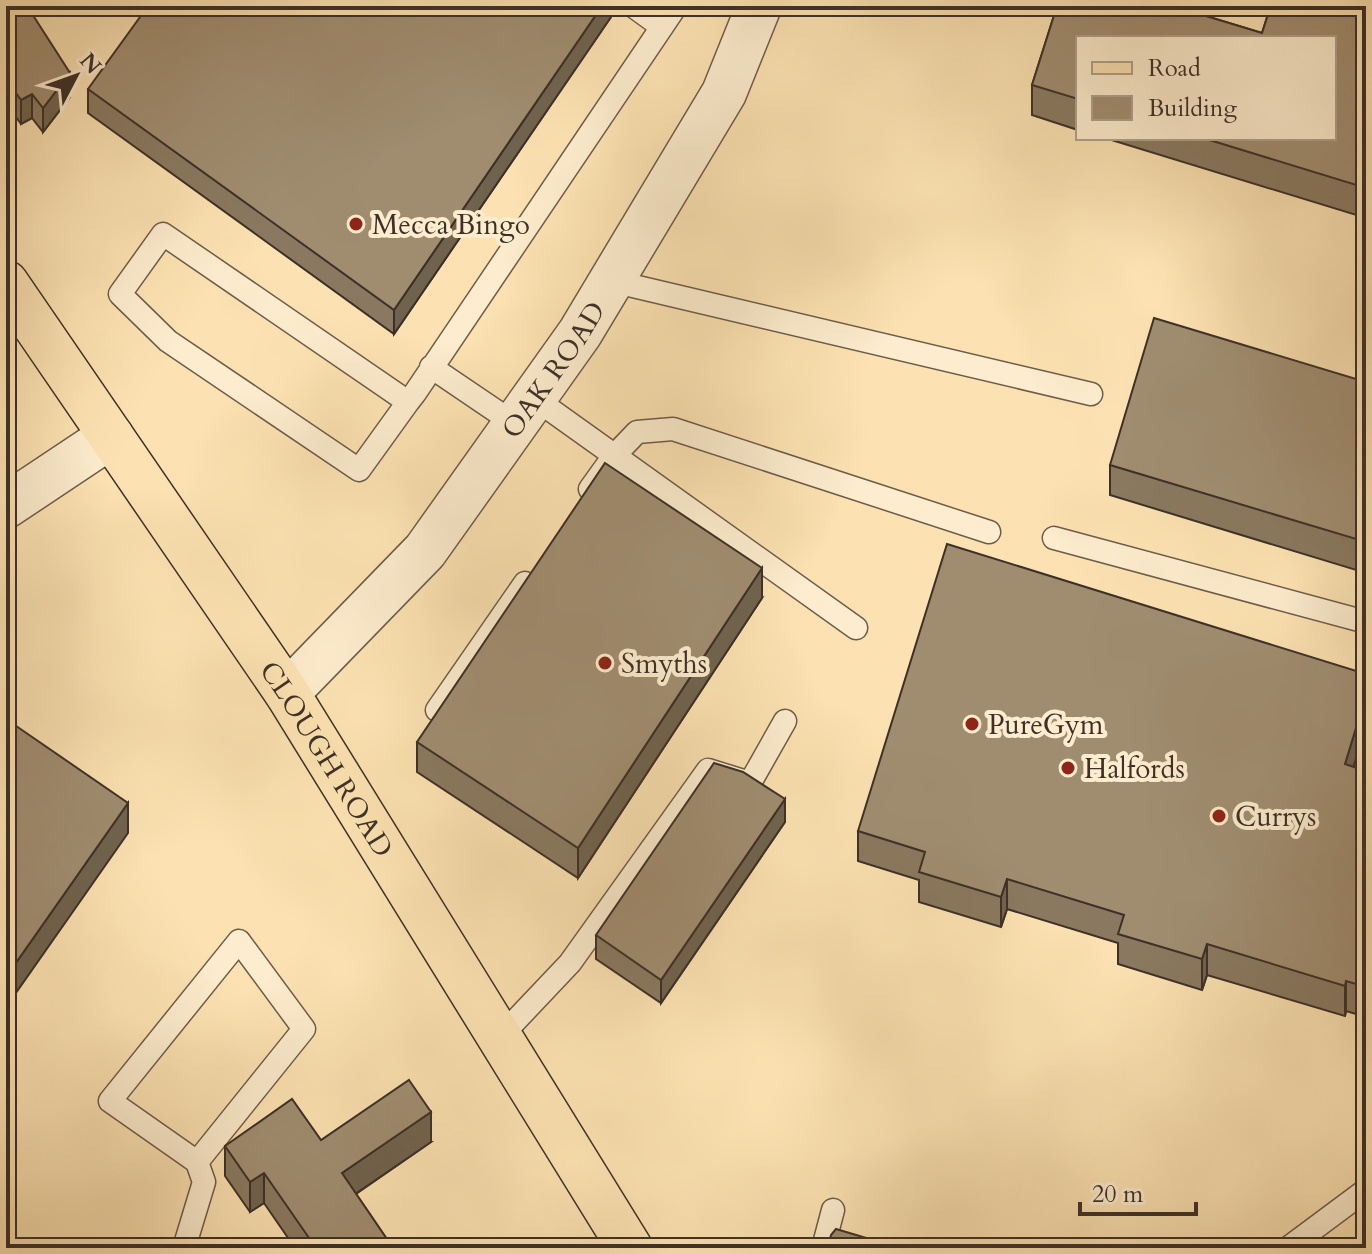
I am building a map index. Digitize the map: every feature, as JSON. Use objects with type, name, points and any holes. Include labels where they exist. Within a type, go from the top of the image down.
[{"type":"main road","name":"CLOUGH ROAD","points":[[6,283],[287,693],[630,1248]]},
{"type":"street","name":"OAK ROAD","points":[[287,693],[425,551],[580,333],[724,93],[747,11]]},
{"type":"street","points":[[6,506],[111,436]]},
{"type":"lane","points":[[633,6],[662,27]]},
{"type":"lane","points":[[408,402],[163,234],[120,294],[168,341],[359,470],[408,402],[676,6]]},
{"type":"lane","points":[[612,281],[1091,394]]},
{"type":"lane","points":[[431,367],[613,457],[856,628]]},
{"type":"lane","points":[[577,507],[613,457],[637,432],[673,429],[989,532]]},
{"type":"lane","points":[[1054,538],[1366,622]]},
{"type":"lane","points":[[437,710],[533,571]]},
{"type":"lane","points":[[500,1037],[570,963],[708,770],[750,783],[785,721]]},
{"type":"lane","points":[[184,1248],[204,1182],[197,1162],[110,1101],[239,941],[304,1029],[197,1162]]},
{"type":"lane","points":[[1288,1248],[1366,1190]]},
{"type":"lane","points":[[823,1248],[833,1210]]},
{"type":"building","points":[[6,6],[32,6],[29,9],[70,73],[43,108],[32,94],[21,100],[6,79]]},
{"type":"building","name":"Mecca Bingo","points":[[148,6],[602,6],[394,310],[88,89]]},
{"type":"building","points":[[1057,6],[1173,6],[1262,33],[1270,8],[1281,11],[1282,6],[1349,6],[1366,11],[1366,188],[1210,140],[1336,140],[1336,36],[1076,36],[1076,98],[1032,85]]},
{"type":"building","points":[[1154,318],[1366,382],[1366,542],[1110,465]]},
{"type":"building","name":"Smyths","points":[[605,463],[762,568],[578,848],[417,742]]},
{"type":"building","points":[[947,544],[1366,674],[1366,695],[1345,764],[1366,771],[1366,987],[1346,981],[1345,986],[1207,944],[1202,959],[1118,934],[1124,915],[1007,879],[1001,897],[919,872],[925,852],[858,831]]},
{"type":"building","points":[[6,719],[128,803],[6,977]]},
{"type":"building","points":[[714,763],[743,772],[785,799],[661,980],[596,935]]},
{"type":"building","points":[[409,1080],[431,1112],[342,1173],[393,1248],[316,1248],[264,1173],[250,1182],[225,1146],[292,1099],[321,1140]]},
{"type":"building","points":[[836,1229],[900,1248],[828,1248]]},
{"type":"place","name":"Mecca Bingo","points":[[356,224]]},
{"type":"place","name":"Smyths","points":[[605,663]]},
{"type":"place","name":"PureGym","points":[[972,724]]},
{"type":"place","name":"Halfords","points":[[1068,768]]},
{"type":"place","name":"Currys","points":[[1219,816]]}]
